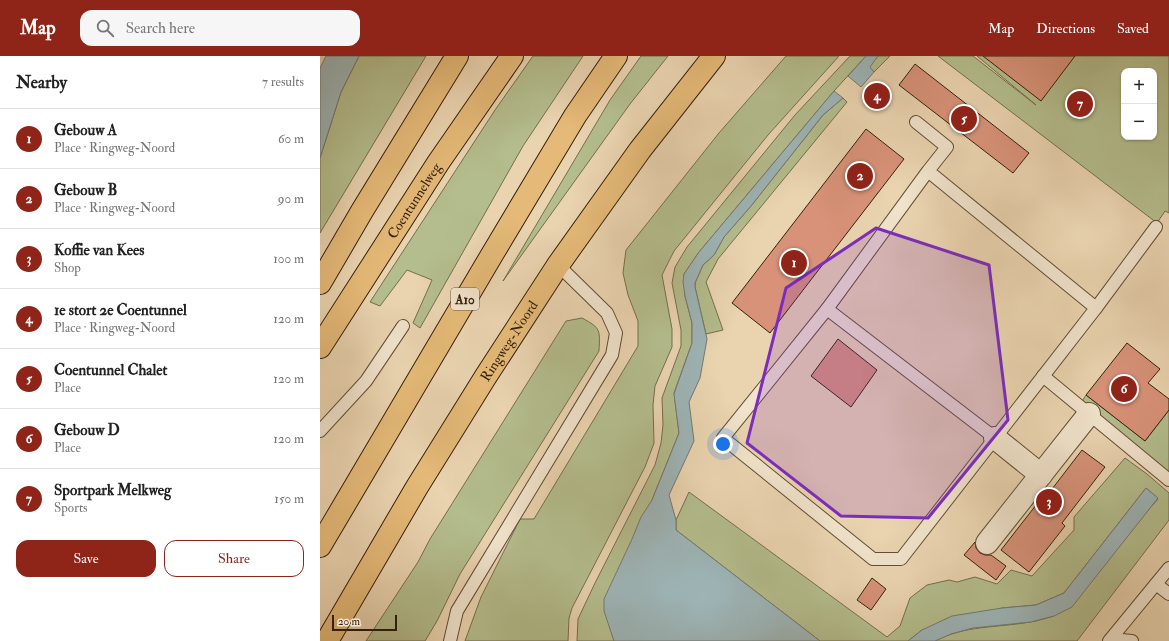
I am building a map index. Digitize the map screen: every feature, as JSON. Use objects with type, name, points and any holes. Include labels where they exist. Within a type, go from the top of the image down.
[{"type":"highway","points":[[320,283],[362,211],[457,56]]},
{"type":"highway","name":"Coentunnelweg","points":[[320,347],[438,163],[512,56]]},
{"type":"highway","name":"A10","points":[[320,546],[575,116],[616,56]]},
{"type":"highway","name":"Ringweg-Noord","points":[[327,641],[417,487],[558,264],[640,150],[714,56]]},
{"type":"street","points":[[987,543],[1089,414]]},
{"type":"street","points":[[995,438],[1041,475]]},
{"type":"lane","points":[[916,122],[947,147],[826,309],[723,438],[873,559],[901,559],[1096,308],[1156,227]]},
{"type":"lane","points":[[928,171],[1096,308]]},
{"type":"lane","points":[[450,641],[457,611],[612,355],[616,333],[607,313],[558,264]]},
{"type":"lane","points":[[826,309],[995,438]]},
{"type":"lane","points":[[320,431],[366,380],[402,326]]},
{"type":"lane","points":[[1043,376],[1169,480]]},
{"type":"lane","points":[[1110,640],[1169,568]]},
{"type":"lane","points":[[1156,584],[1169,594]]},
{"type":"lane","points":[[1110,640],[1132,641]]},
{"type":"highlighted area","points":[[876,228],[989,265],[1008,420],[928,518],[841,516],[747,443],[786,288]]},
{"type":"green space","points":[[359,56],[426,56],[320,233],[320,158],[341,92]]},
{"type":"green space","points":[[533,56],[583,56],[523,146],[420,328],[413,323],[432,280],[407,270],[380,306],[370,302],[495,110]]},
{"type":"green space","points":[[641,56],[668,56],[630,104],[503,281],[610,100]]},
{"type":"green space","points":[[786,56],[839,56],[768,135],[674,251],[662,275],[672,329],[672,347],[655,386],[653,405],[654,443],[645,467],[572,608],[569,618],[568,641],[465,641],[481,597],[520,519],[534,519],[638,346],[638,321],[628,295],[623,273],[626,250],[719,133]]},
{"type":"green space","points":[[850,56],[866,56],[834,91],[699,252],[684,274],[685,296],[692,323],[692,343],[674,393],[679,433],[652,500],[610,627],[614,641],[577,641],[578,619],[655,465],[661,443],[663,425],[662,398],[681,346],[681,330],[672,283],[675,267],[687,247],[795,115]]},
{"type":"green space","points":[[878,56],[890,56],[874,72],[869,67]]},
{"type":"green space","points":[[938,56],[973,56],[1036,105],[977,56],[1169,56],[1169,213],[1165,211],[1157,223]]},
{"type":"green space","points":[[843,98],[847,102],[718,259],[706,282],[723,330],[706,334],[695,287],[695,283],[703,265],[714,255],[724,237],[751,206],[823,115]]},
{"type":"green space","points":[[582,318],[593,324],[598,330],[599,351],[460,574],[437,621],[425,641],[366,641],[418,562],[430,539],[566,321]]},
{"type":"green space","points":[[1086,395],[1145,441],[1169,410],[1169,473],[1081,403]]},
{"type":"green space","points":[[1125,458],[1169,493],[1169,520],[1077,641],[935,641],[958,632],[1033,622],[1054,616],[1158,499],[1146,488],[1064,593],[1036,605],[1002,608],[922,630],[908,641],[820,641],[676,530],[676,520],[689,492],[887,637],[900,626],[910,598],[927,585],[949,580],[957,582],[975,577],[997,584],[1011,570],[1032,576],[1074,530],[1074,517]]},
{"type":"water","points":[[326,56],[359,56],[341,92],[320,158],[320,68]]},
{"type":"water","points":[[866,56],[878,56],[870,67],[874,72],[861,87],[848,76]]},
{"type":"water","points":[[834,91],[843,98],[823,115],[751,206],[724,237],[714,255],[703,265],[695,283],[707,339],[700,378],[689,402],[694,441],[669,495],[676,520],[676,530],[820,641],[614,641],[604,611],[604,599],[641,517],[652,500],[679,433],[674,394],[692,343],[692,323],[685,296],[683,282],[684,274],[699,252]]},
{"type":"water","points":[[1146,488],[1158,498],[1072,607],[1054,616],[1031,622],[973,628],[951,634],[935,641],[908,641],[922,630],[952,616],[1002,608],[1036,605],[1064,593]]},
{"type":"building","points":[[983,56],[1075,56],[1041,101]]},
{"type":"building","points":[[915,64],[1029,153],[1013,173],[899,85]]},
{"type":"building","points":[[866,129],[904,159],[770,333],[732,303]]},
{"type":"building","points":[[838,339],[877,370],[851,407],[811,376]]},
{"type":"building","points":[[1127,343],[1160,369],[1148,383],[1169,399],[1169,410],[1145,441],[1086,395]]},
{"type":"building","points":[[1082,450],[1105,467],[1062,523],[1065,526],[1029,572],[1001,550],[1047,491],[1049,493]]},
{"type":"building","points":[[975,542],[976,548],[980,553],[991,555],[1006,566],[996,580],[964,555]]},
{"type":"building","points":[[872,578],[886,589],[871,610],[857,600]]},
{"type":"place","name":"1e stort 2e Coentunnel","points":[[877,96]]},
{"type":"place","name":"Sportpark Melkweg","points":[[1080,104]]},
{"type":"place","name":"Coentunnel Chalet","points":[[964,119]]},
{"type":"place","name":"Gebouw B","points":[[860,176]]},
{"type":"place","name":"Gebouw A","points":[[794,263]]},
{"type":"place","name":"Gebouw D","points":[[1124,389]]},
{"type":"place","name":"Koffie van Kees","points":[[1049,502]]}]
